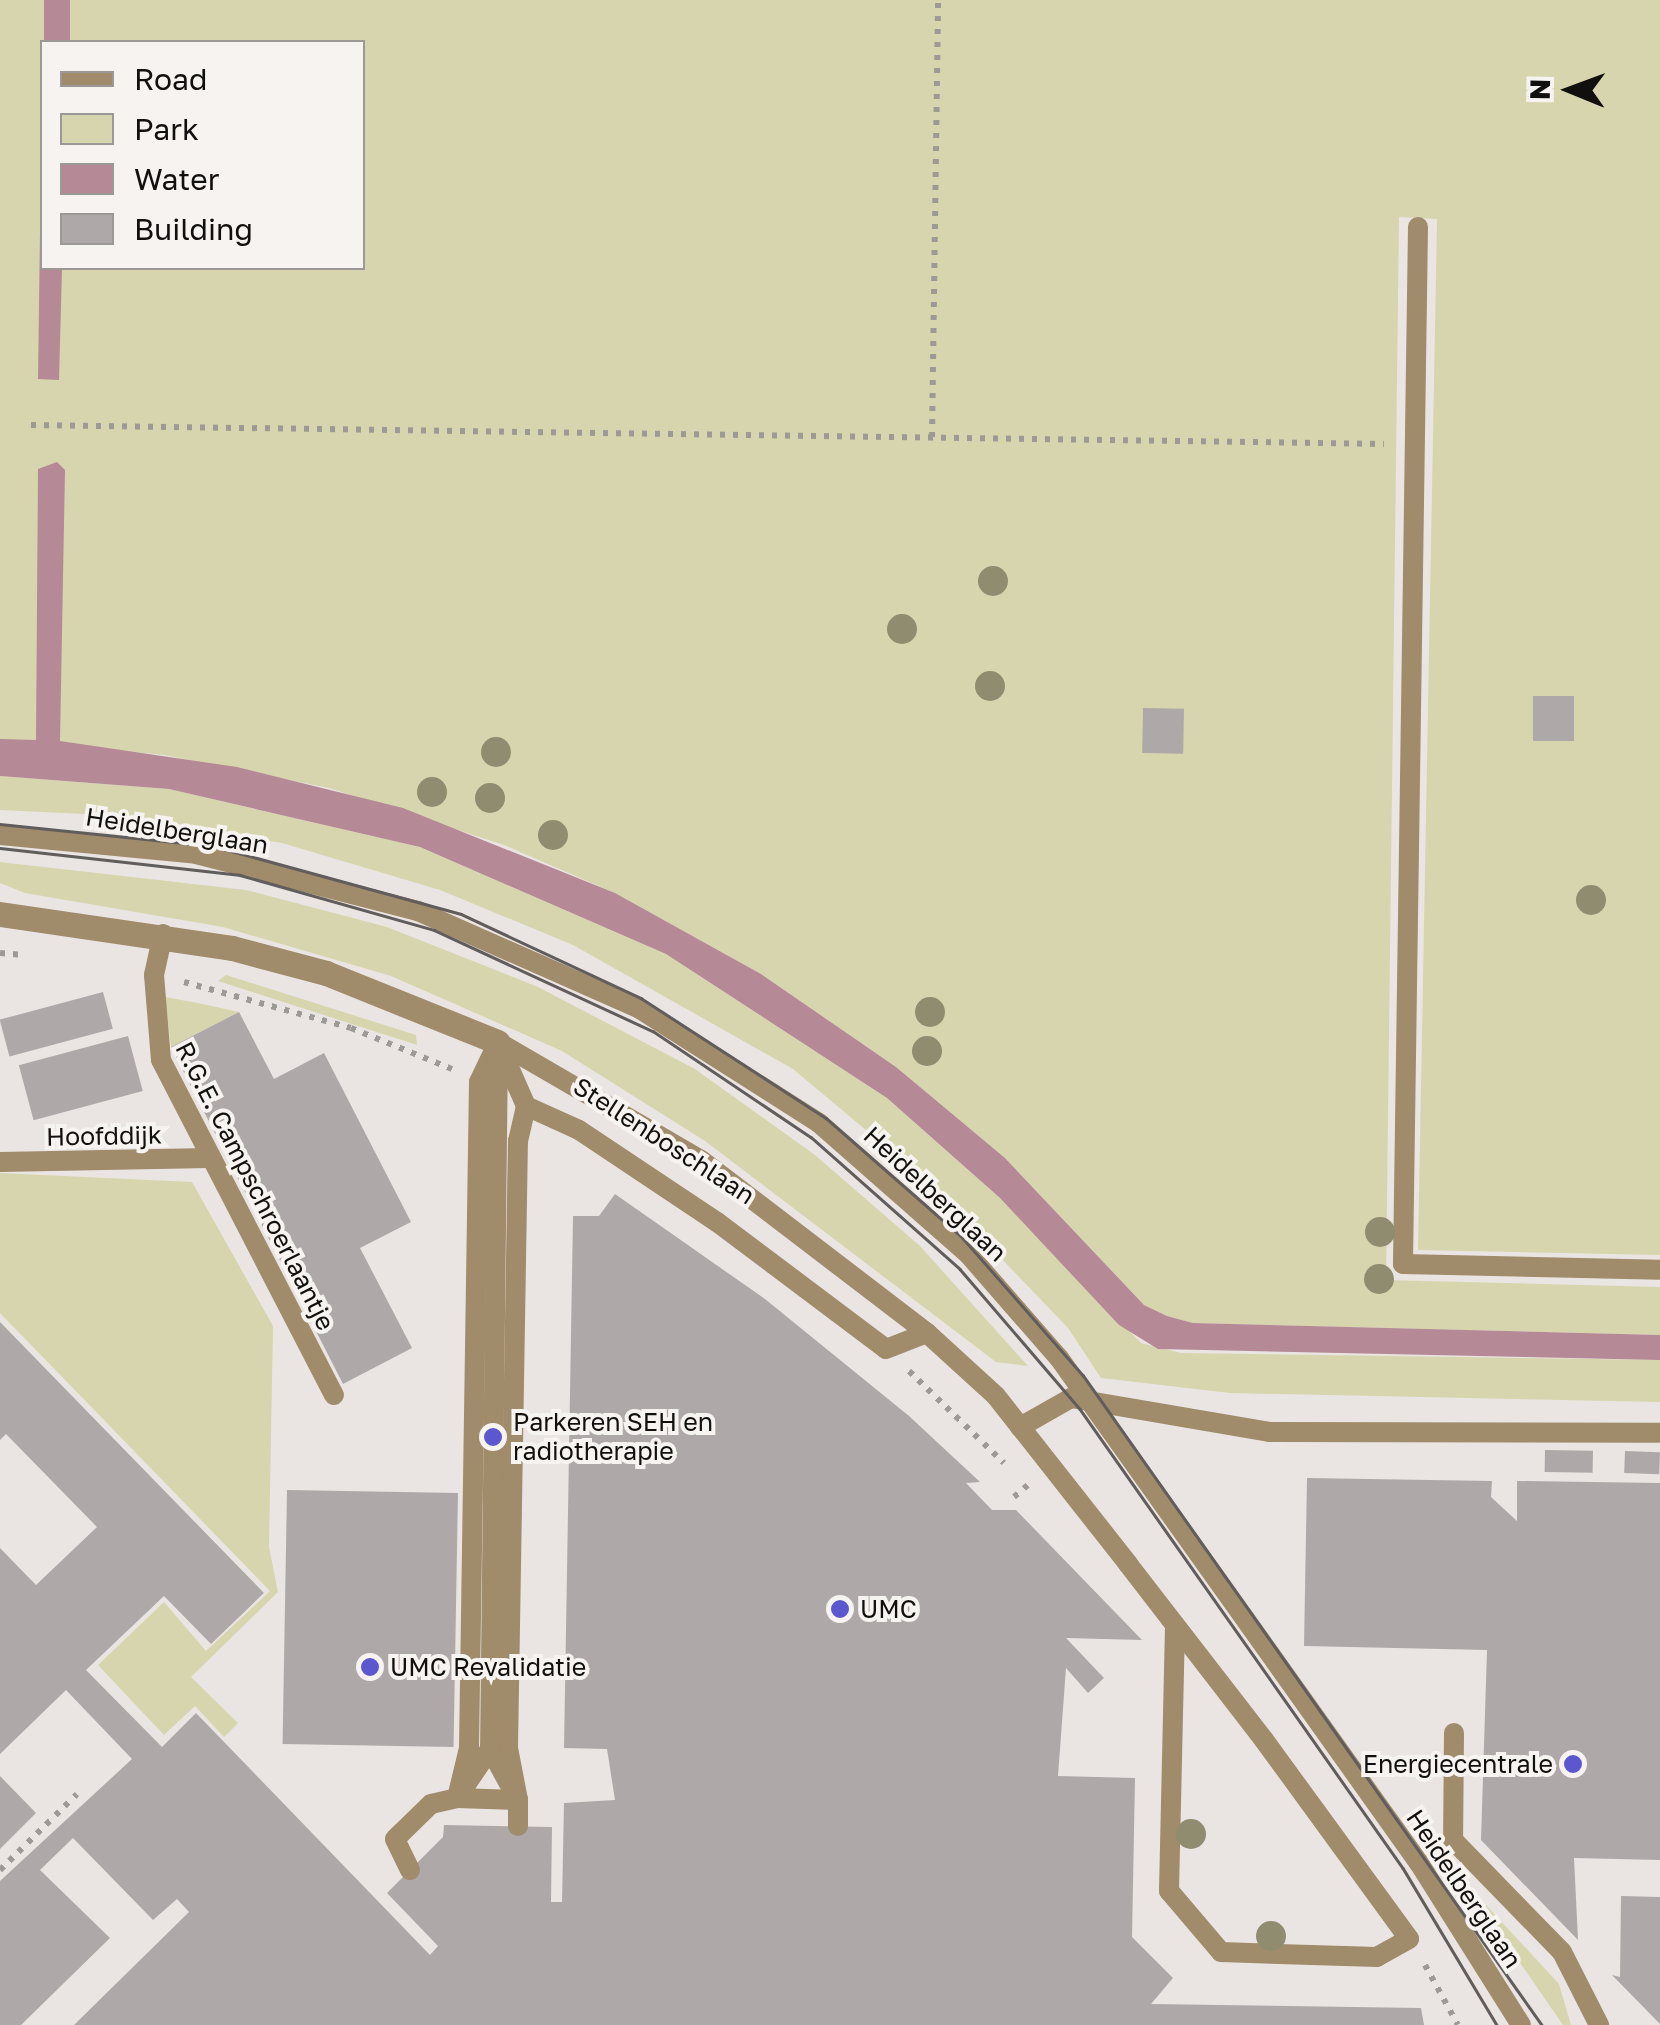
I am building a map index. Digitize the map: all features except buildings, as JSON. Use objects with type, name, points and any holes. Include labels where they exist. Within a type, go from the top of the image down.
[{"type":"street","name":"Stellenboschlaan","points":[[1,913],[163,934],[326,974],[498,1042]]},
{"type":"lane","points":[[1418,227],[1404,1264],[1660,1270]]},
{"type":"lane","name":"Heidelberglaan","points":[[0,835],[196,854],[341,887],[538,958],[640,1008],[818,1122],[896,1186],[1022,1314],[1089,1400],[1419,1864],[1521,2025]]},
{"type":"lane","name":"R.G.E. Campschroerlaantje","points":[[163,934],[154,975],[160,1060],[334,1395]]},
{"type":"lane","points":[[457,1798],[469,1748],[479,1082],[498,1042]]},
{"type":"lane","points":[[498,1042],[526,1106],[518,1141],[508,1748],[518,1800],[518,1826]]},
{"type":"lane","points":[[498,1042],[490,1749],[518,1800]]},
{"type":"lane","name":"Stellenboschlaan","points":[[498,1042],[702,1160],[927,1333],[1020,1427],[1409,1938]]},
{"type":"lane","name":"Stellenboschlaan","points":[[526,1106],[579,1130],[717,1222],[886,1349]]},
{"type":"lane","name":"Hoofddijk","points":[[0,1162],[209,1158]]},
{"type":"lane","points":[[886,1349],[927,1333]]},
{"type":"lane","points":[[1020,1427],[1071,1398],[1269,1432],[1658,1433]]},
{"type":"lane","points":[[1175,1626],[1168,1891],[1220,1952],[1377,1957],[1409,1938]]},
{"type":"lane","name":"Heidelberglaan","points":[[1454,1732],[1453,1840],[1562,1952],[1599,2025]]},
{"type":"lane","points":[[457,1798],[490,1749]]},
{"type":"lane","points":[[410,1870],[395,1839],[432,1804],[457,1798],[518,1800]]},
{"type":"path","points":[[932,436],[938,0]]},
{"type":"path","points":[[31,425],[1415,445]]},
{"type":"path","points":[[0,953],[34,956]]},
{"type":"path","points":[[154,975],[351,1028],[479,1082]]},
{"type":"path","points":[[886,1349],[1039,1498]]},
{"type":"path","points":[[0,1870],[76,1794]]},
{"type":"path","points":[[1409,1938],[1458,2025]]},
{"type":"green space","points":[[0,0],[1660,0],[1660,1255],[1418,1250],[1437,219],[1399,217],[1386,1280],[1660,1287],[1660,1335],[1193,1323],[1167,1316],[1144,1305],[1005,1158],[896,1067],[761,974],[615,893],[504,845],[329,788],[164,755],[0,739]]},
{"type":"green space","points":[[0,776],[169,789],[420,847],[666,954],[887,1098],[1000,1198],[1141,1343],[1181,1353],[1660,1360],[1660,1402],[1230,1393],[1101,1378],[1068,1328],[928,1182],[793,1069],[573,945],[440,890],[282,843],[106,815],[0,810]]},
{"type":"green space","points":[[0,862],[246,890],[387,927],[538,987],[695,1069],[815,1155],[920,1246],[1028,1366],[996,1362],[705,1141],[562,1051],[391,976],[223,927],[25,893],[0,883]]},
{"type":"green space","points":[[226,975],[416,1035],[417,1045],[218,981]]},
{"type":"green space","points":[[165,997],[198,1003],[239,1012],[171,1047]]},
{"type":"green space","points":[[0,1173],[192,1182],[273,1326],[269,1547],[278,1592],[191,1677],[238,1723],[224,1737],[195,1706],[164,1735],[98,1665],[164,1602],[206,1651],[270,1591],[0,1313]]},
{"type":"green space","points":[[1462,1879],[1559,1984],[1571,2025],[1563,2025]]},
{"type":"water","points":[[44,0],[70,0],[70,40],[44,40]]},
{"type":"water","points":[[40,233],[40,270],[62,270],[59,380],[38,379]]},
{"type":"water","points":[[57,462],[65,470],[60,741],[237,767],[403,808],[615,893],[761,974],[896,1067],[1005,1158],[1144,1305],[1167,1316],[1193,1323],[1660,1335],[1660,1360],[1158,1349],[1119,1325],[1000,1198],[887,1098],[666,954],[420,847],[169,789],[0,776],[0,739],[36,740],[38,469]]},
{"type":"tram line","points":[[0,824],[213,846],[461,914],[641,998],[826,1118],[962,1237],[1083,1375],[1542,2025]]},
{"type":"tram line","points":[[0,848],[240,875],[434,930],[653,1031],[811,1137],[960,1269],[1080,1409],[1403,1868],[1497,2025]]},
{"type":"place","name":"Parkeren SEH en radiotherapie","points":[[493,1437]]},
{"type":"place","name":"UMC","points":[[840,1609]]},
{"type":"place","name":"UMC Revalidatie","points":[[370,1667]]},
{"type":"place","name":"Energiecentrale","points":[[1573,1764]]}]
